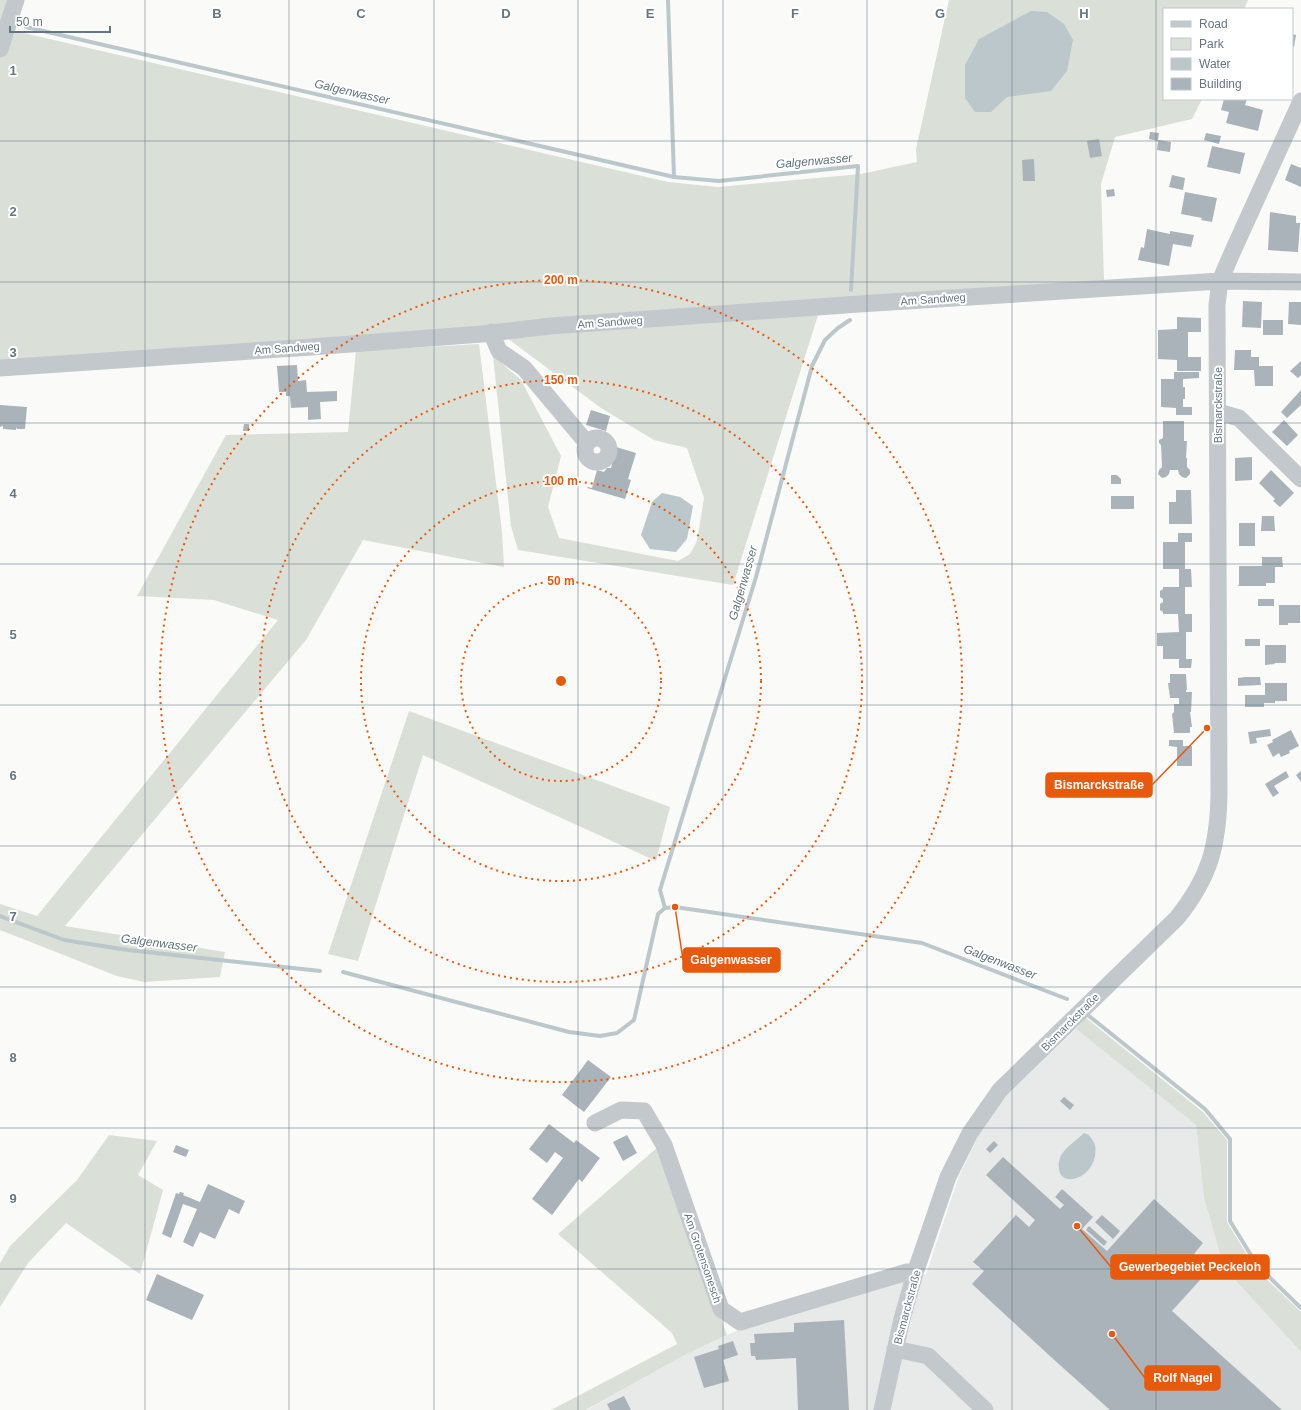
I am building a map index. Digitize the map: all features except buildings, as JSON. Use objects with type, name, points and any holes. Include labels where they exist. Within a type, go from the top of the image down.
[{"type":"street","points":[[0,49],[16,0]]},
{"type":"street","name":"Bismarckstraße","points":[[882,1410],[902,1319],[916,1273],[948,1177],[970,1133],[1000,1090],[1177,918],[1198,889],[1207,870],[1216,836],[1218,816],[1217,304],[1220,281],[1242,227],[1301,101]]},
{"type":"street","name":"Am Sandweg","points":[[0,368],[311,347],[551,326],[851,304],[1220,281],[1301,282]]},
{"type":"street","points":[[491,332],[499,351],[524,368],[586,442]]},
{"type":"street","points":[[1218,412],[1239,418],[1301,479]]},
{"type":"street","name":"Am Grotensonesch","points":[[595,1123],[621,1110],[644,1110],[664,1145],[721,1309],[740,1322],[907,1272],[916,1273]]},
{"type":"street","points":[[895,1349],[928,1356],[985,1410]]},
{"type":"shaded area","points":[[1076,1029],[1196,1125],[1204,1198],[1224,1268],[1301,1352],[1301,1410],[587,1410],[683,1356],[740,1329],[926,1274],[958,1179],[978,1136],[1007,1095]]},
{"type":"green space","points":[[0,0],[23,0],[15,31],[668,182],[718,187],[861,174],[917,162],[916,149],[949,0],[1248,0],[1244,8],[1163,8],[1163,100],[1202,100],[1192,119],[1115,137],[1101,184],[1104,281],[25,362],[0,362]]},
{"type":"green space","points":[[819,312],[733,585],[518,550],[511,526],[493,356],[521,380],[561,456],[548,507],[559,538],[678,561],[690,554],[697,541],[704,498],[687,448],[654,440],[601,408],[507,338]]},
{"type":"green space","points":[[479,344],[502,532],[504,567],[363,540],[306,640],[65,926],[225,952],[220,977],[144,982],[117,976],[0,930],[0,904],[37,916],[278,620],[214,600],[137,596],[226,435],[348,432],[356,351]]},
{"type":"green space","points":[[409,711],[670,807],[656,861],[423,755],[358,961],[328,954]]},
{"type":"green space","points":[[1086,1018],[1203,1112],[1227,1140],[1227,1222],[1255,1268],[1301,1312],[1301,1352],[1224,1268],[1204,1198],[1196,1125],[1076,1029]]},
{"type":"green space","points":[[109,1135],[157,1141],[138,1175],[163,1190],[140,1274],[66,1223],[28,1263],[0,1307],[0,1263],[10,1246],[77,1180]]},
{"type":"green space","points":[[659,1146],[727,1335],[683,1356],[586,1410],[551,1410],[677,1344],[672,1333],[558,1234]]},
{"type":"water","points":[[1031,11],[1047,12],[1064,24],[1073,40],[1067,71],[1051,91],[1007,97],[991,112],[975,112],[965,98],[965,65],[979,39]]},
{"type":"water","points":[[662,493],[680,497],[693,506],[687,539],[676,552],[650,549],[641,535],[652,502]]},
{"type":"water","points":[[1084,1133],[1089,1135],[1095,1145],[1095,1156],[1092,1165],[1080,1177],[1066,1179],[1061,1175],[1059,1169],[1060,1157],[1067,1148]]},
{"type":"waterway","name":"Galgenwasser","points":[[668,0],[674,177]]},
{"type":"waterway","name":"Galgenwasser","points":[[26,27],[674,177],[719,181],[858,166],[851,290]]},
{"type":"waterway","name":"Galgenwasser","points":[[665,908],[660,890],[756,577],[812,366],[825,340],[838,328],[850,320]]},
{"type":"waterway","name":"Galgenwasser","points":[[343,972],[569,1032],[600,1036],[617,1033],[634,1020],[658,914],[665,908],[675,907],[922,943],[1067,999]]},
{"type":"waterway","name":"Galgenwasser","points":[[0,916],[64,940],[128,950],[320,971]]},
{"type":"waterway","name":"Galgenwasser","points":[[1089,1016],[1205,1109],[1230,1139],[1230,1221],[1257,1265],[1301,1308]]},
{"type":"place","name":"Bismarckstraße","points":[[1207,728]]},
{"type":"place","name":"Galgenwasser","points":[[675,907]]},
{"type":"place","name":"Gewerbegebiet Peckeloh","points":[[1077,1226]]},
{"type":"place","name":"Rolf Nagel","points":[[1112,1334]]}]
